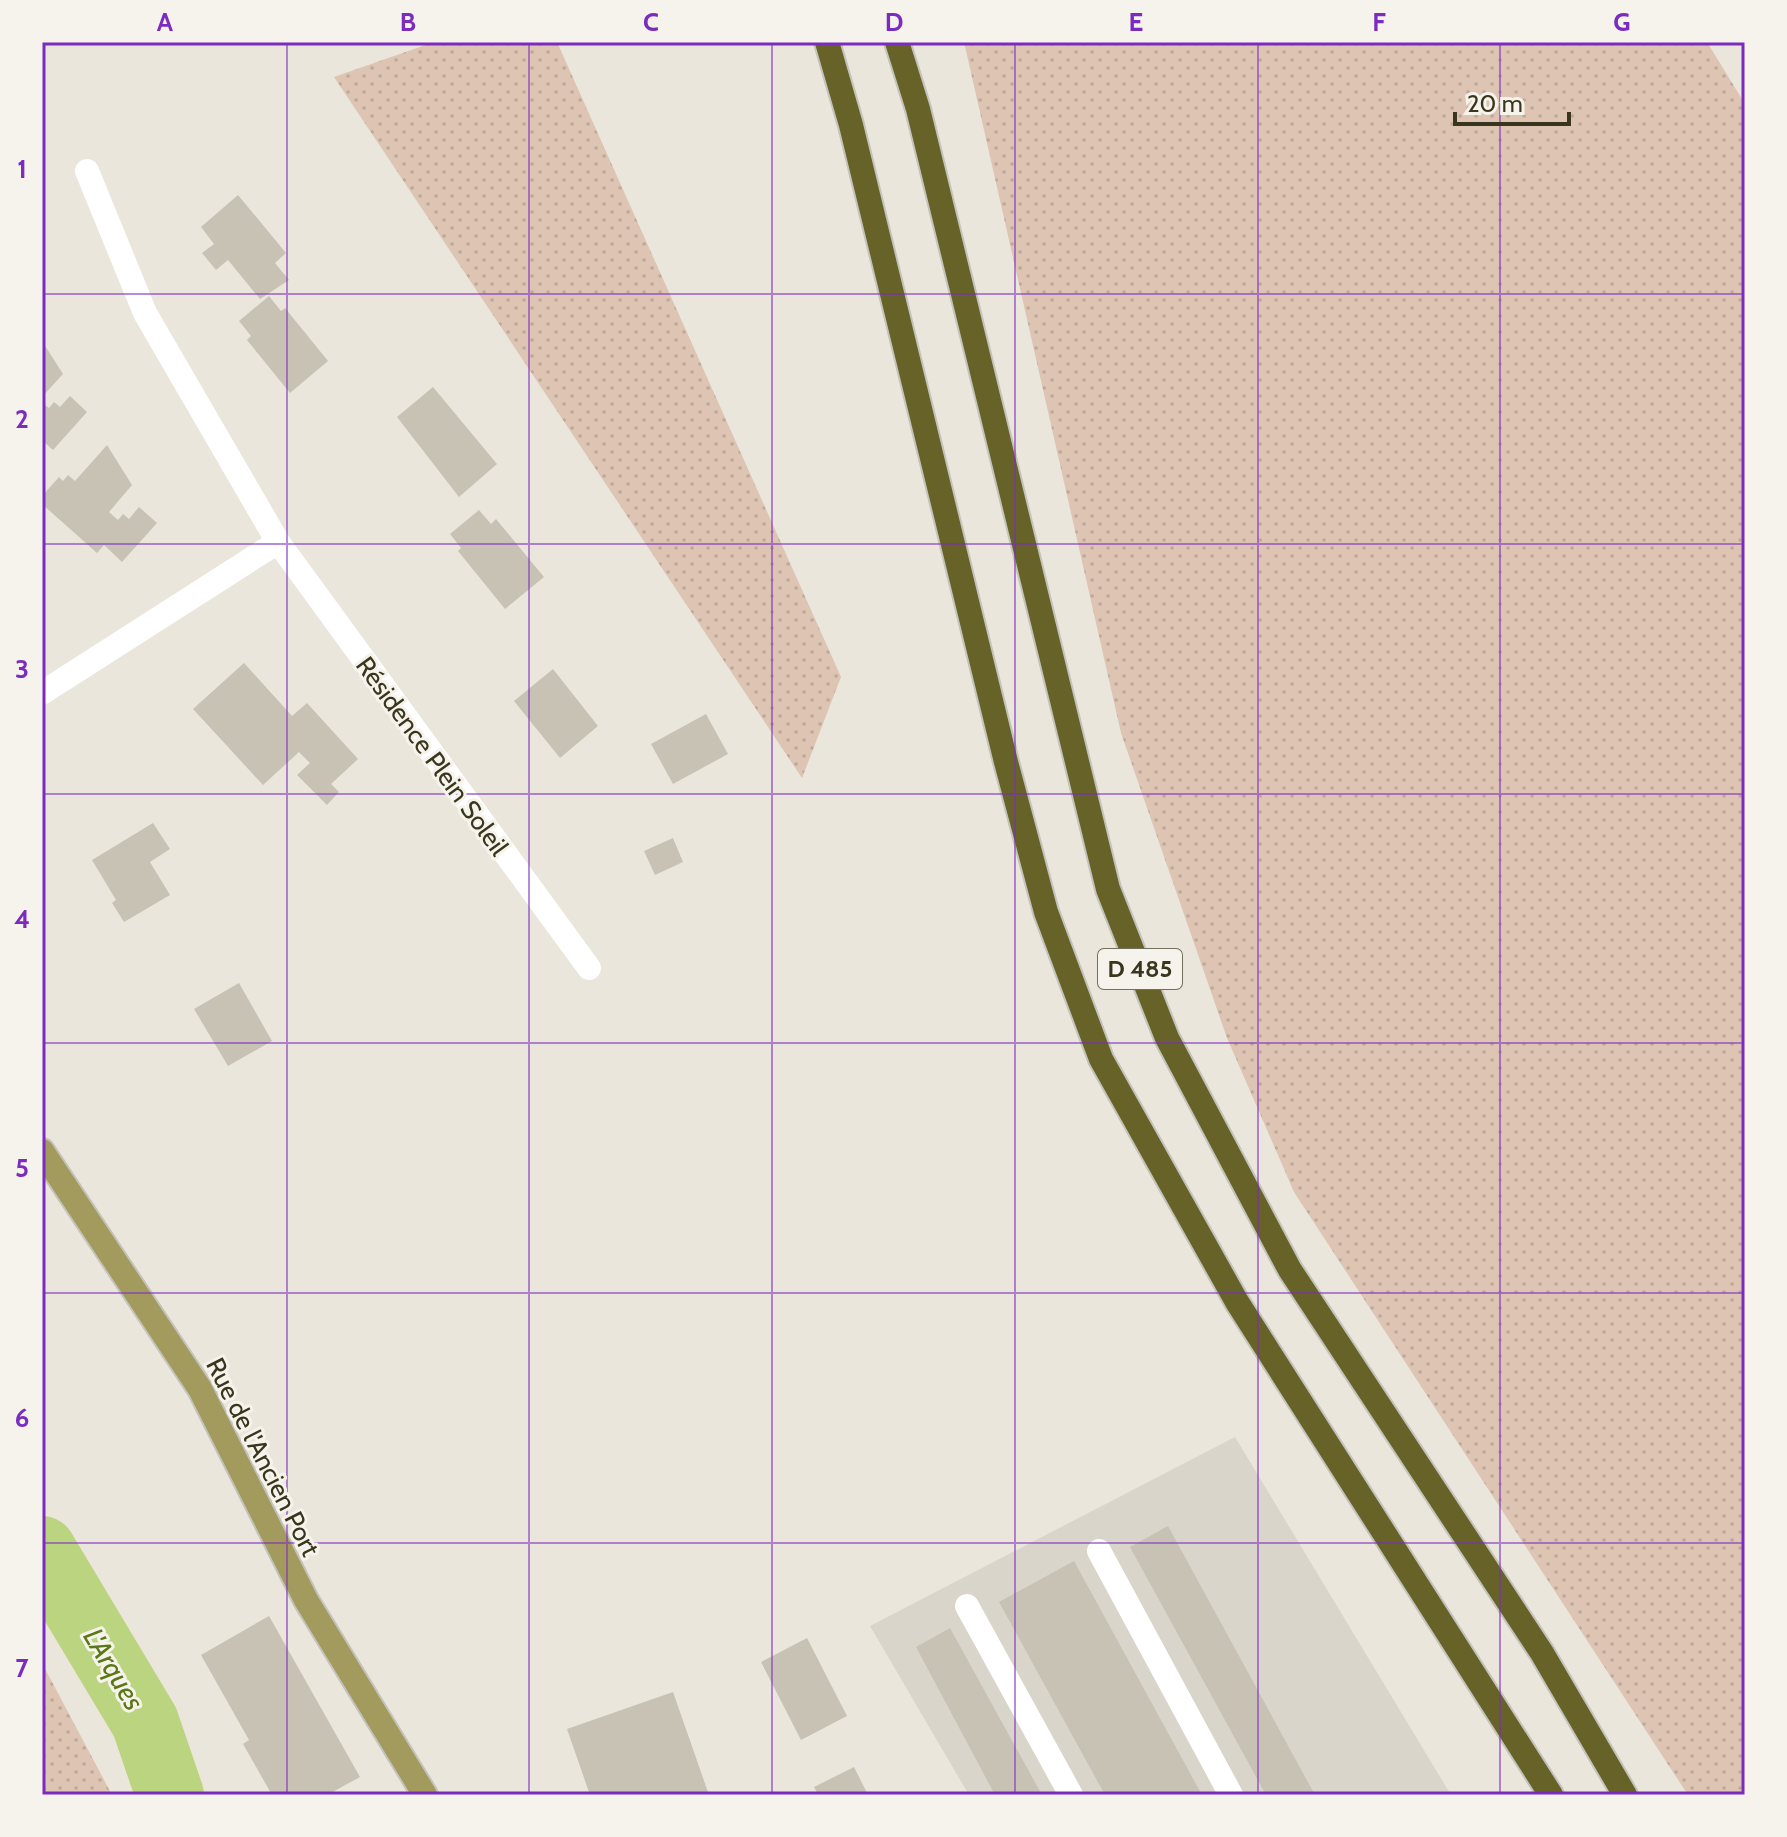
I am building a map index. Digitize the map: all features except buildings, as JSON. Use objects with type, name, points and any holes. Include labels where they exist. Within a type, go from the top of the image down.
[{"type":"highway","name":"D 485","points":[[827,42],[851,125],[1042,897],[1101,1059],[1237,1302],[1551,1795]]},
{"type":"highway","name":"D 485","points":[[897,42],[918,109],[1108,889],[1167,1038],[1290,1270],[1542,1653],[1625,1795]]},
{"type":"main road","name":"Rue de l'Ancien Port","points":[[42,1151],[200,1389],[306,1600],[425,1795]]},
{"type":"street","name":"Résidence Plein Soleil","points":[[87,171],[145,313],[278,542],[589,968]]},
{"type":"street","points":[[42,693],[278,542]]},
{"type":"street","points":[[1099,1551],[1231,1795]]},
{"type":"street","points":[[967,1606],[1071,1795]]},
{"type":"shaded area","points":[[434,42],[557,42],[841,677],[802,778],[334,77]]},
{"type":"shaded area","points":[[964,42],[1707,42],[1745,104],[1745,1795],[1688,1795],[1294,1192],[1227,1038],[1121,733]]},
{"type":"shaded area","points":[[1235,1437],[1451,1795],[969,1795],[870,1626]]},
{"type":"shaded area","points":[[42,1663],[112,1795],[42,1795]]},
{"type":"waterway","name":"L'Arques","points":[[42,1550],[145,1722],[170,1795]]}]
